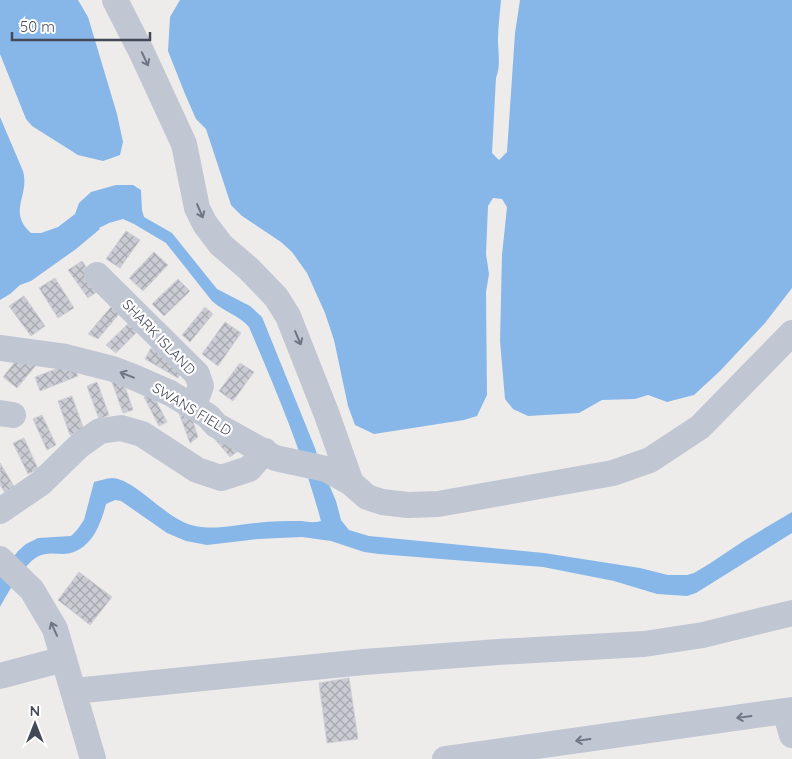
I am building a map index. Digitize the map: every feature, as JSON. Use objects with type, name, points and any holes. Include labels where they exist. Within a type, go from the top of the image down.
[{"type":"street","points":[[116,0],[184,144],[197,208],[205,224],[220,245],[249,269],[276,297],[288,316],[327,415],[350,483]]},
{"type":"street","name":"SHARK ISLAND","points":[[97,275],[196,374],[201,386],[193,407]]},
{"type":"street","name":"SWANS FIELD","points":[[0,348],[66,357],[113,369],[170,393],[208,416],[216,425],[275,458],[326,469],[350,483],[367,497],[382,502],[408,505],[438,504],[613,473],[650,460],[700,426],[792,333]]},
{"type":"street","points":[[0,511],[41,483],[80,446],[100,431],[121,428],[142,434],[197,470],[221,478],[249,469],[265,451]]},
{"type":"street","points":[[2,561],[32,590],[55,629],[93,759]]},
{"type":"street","points":[[74,691],[364,662],[644,644],[704,635],[792,613]]},
{"type":"street","points":[[0,676],[64,659]]},
{"type":"street","points":[[445,759],[514,754],[790,718]]},
{"type":"water","points":[[0,0],[78,0],[88,17],[117,114],[123,142],[120,155],[103,161],[78,155],[32,126],[26,119],[0,54]]},
{"type":"water","points":[[180,0],[501,0],[498,35],[499,64],[496,78],[492,153],[499,160],[507,152],[515,33],[520,0],[792,0],[792,288],[765,323],[720,371],[694,395],[667,402],[648,395],[635,399],[602,400],[579,413],[528,416],[513,409],[505,399],[500,341],[502,255],[507,207],[502,199],[493,198],[488,206],[486,254],[489,274],[486,292],[487,395],[477,416],[464,420],[374,434],[355,425],[348,406],[334,340],[325,313],[307,273],[292,252],[281,242],[242,216],[231,205],[206,129],[196,119],[168,51],[170,17]]},
{"type":"water","points":[[0,117],[23,171],[24,188],[20,210],[21,218],[31,233],[41,233],[58,227],[75,214],[79,203],[91,192],[116,185],[133,185],[141,190],[144,217],[172,233],[217,289],[250,306],[262,317],[336,501],[341,520],[349,530],[369,536],[544,553],[640,568],[668,575],[694,573],[792,512],[792,533],[696,593],[687,596],[657,594],[614,581],[543,567],[379,554],[364,552],[331,541],[302,537],[258,539],[207,545],[186,541],[167,533],[121,501],[115,500],[106,504],[97,529],[81,549],[64,554],[47,554],[37,557],[26,566],[0,607],[0,575],[18,551],[26,544],[38,538],[71,536],[84,520],[94,482],[110,478],[121,480],[140,491],[181,521],[199,527],[223,527],[273,521],[321,521],[279,398],[249,327],[241,319],[212,301],[166,243],[123,219],[109,223],[99,228],[76,249],[31,281],[20,285],[0,300]]},
{"type":"building","points":[[126,231],[140,240],[120,268],[106,259]]},
{"type":"building","points":[[154,252],[168,265],[143,291],[129,278]]},
{"type":"building","points":[[82,261],[101,289],[88,298],[68,270]]},
{"type":"building","points":[[55,278],[74,308],[58,318],[39,288]]},
{"type":"building","points":[[178,279],[190,291],[164,316],[152,304]]},
{"type":"building","points":[[24,296],[45,326],[31,336],[9,306]]},
{"type":"building","points":[[111,307],[119,314],[98,339],[88,334]]},
{"type":"building","points":[[205,307],[213,314],[190,342],[182,335]]},
{"type":"building","points":[[132,320],[141,328],[116,353],[106,345]]},
{"type":"building","points":[[225,322],[241,333],[218,366],[202,354]]},
{"type":"building","points":[[151,348],[184,367],[178,378],[145,359]]},
{"type":"building","points":[[23,352],[38,363],[17,388],[3,377]]},
{"type":"building","points":[[72,363],[78,376],[40,391],[35,377]]},
{"type":"building","points":[[240,363],[254,372],[233,401],[219,391]]},
{"type":"building","points":[[122,378],[133,410],[123,413],[112,382]]},
{"type":"building","points":[[97,382],[109,415],[99,419],[87,386]]},
{"type":"building","points":[[152,393],[167,422],[159,426],[144,397]]},
{"type":"building","points":[[72,396],[84,430],[70,435],[58,401]]},
{"type":"building","points":[[189,409],[198,437],[190,443],[179,413]]},
{"type":"building","points":[[42,415],[56,445],[47,450],[33,419]]},
{"type":"building","points":[[208,431],[238,451],[230,457]]},
{"type":"building","points":[[24,438],[38,469],[28,474],[13,443]]},
{"type":"building","points":[[0,463],[15,488],[5,493],[0,485]]},
{"type":"building","points":[[79,572],[112,597],[90,625],[58,600]]},
{"type":"building","points":[[349,678],[358,739],[327,743],[319,683]]}]
